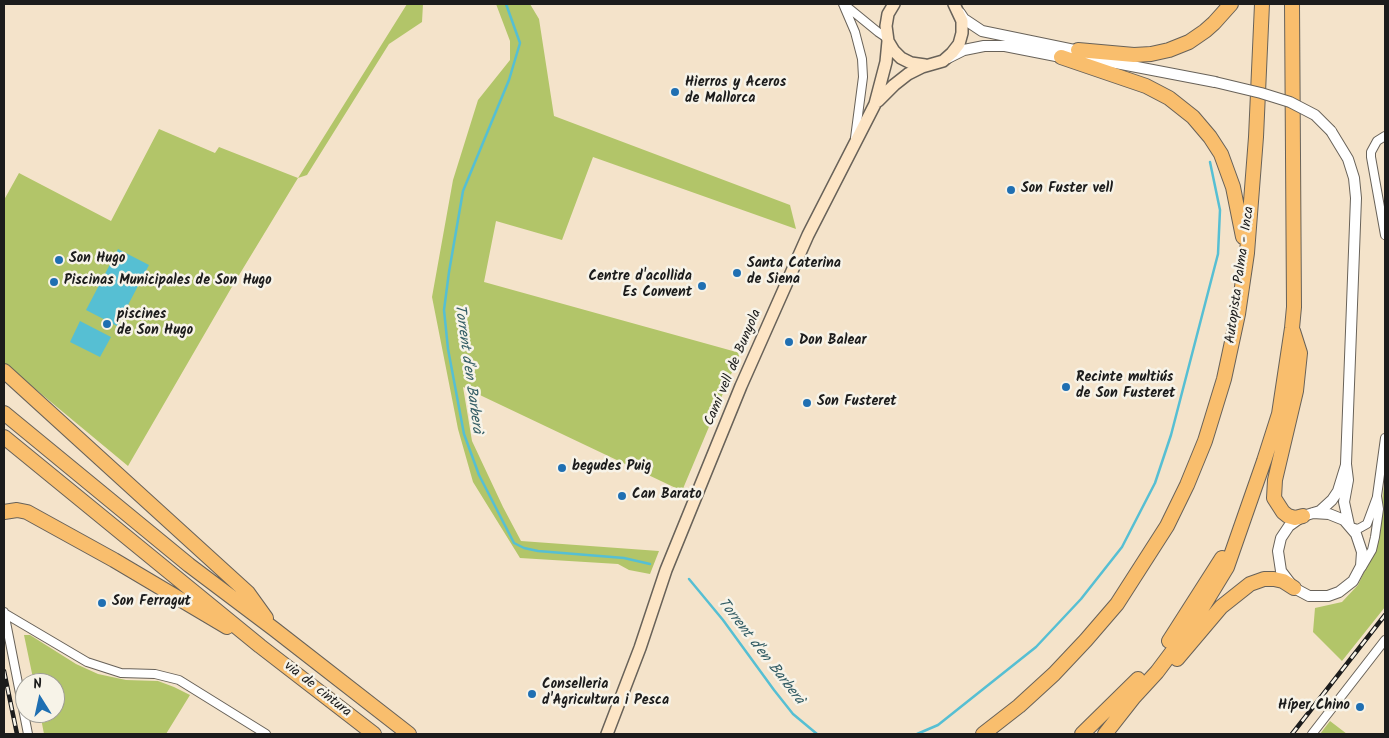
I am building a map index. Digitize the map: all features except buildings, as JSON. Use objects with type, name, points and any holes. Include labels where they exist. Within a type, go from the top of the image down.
[{"type":"highway","points":[[1078,50],[1134,55],[1169,50],[1189,42],[1205,31],[1231,4]]},
{"type":"highway","name":"Autopista Palma - Inca","points":[[983,734],[1040,687],[1086,640],[1117,604],[1166,526],[1187,485],[1205,441],[1224,379],[1238,314],[1246,253],[1256,137],[1262,4]]},
{"type":"highway","points":[[1105,734],[1156,672],[1199,613],[1227,567],[1279,414],[1294,307],[1292,4]]},
{"type":"highway","points":[[1061,57],[1146,86],[1175,103],[1193,117],[1216,145],[1226,164],[1236,200],[1246,253]]},
{"type":"highway","points":[[1292,328],[1300,354],[1296,391],[1275,480],[1274,498],[1288,516],[1294,518],[1308,515]]},
{"type":"highway","points":[[4,371],[248,593],[274,629]]},
{"type":"highway","points":[[4,412],[189,565],[409,734]]},
{"type":"highway","points":[[8,440],[260,646]]},
{"type":"highway","points":[[4,512],[16,510],[27,512],[114,560],[260,646]]},
{"type":"highway","points":[[1082,734],[1152,664],[1191,608],[1217,565],[1235,542]]},
{"type":"highway","points":[[1134,697],[1155,684],[1221,607],[1243,589],[1256,581],[1274,579],[1283,581],[1294,588]]},
{"type":"highway","name":"via de cintura","points":[[260,646],[374,734]]},
{"type":"main road","name":"Camí vell de Bunyola","points":[[607,734],[640,648],[666,570],[741,386],[808,235],[875,104],[886,62],[887,20],[894,4]]},
{"type":"main road","points":[[875,104],[908,74],[922,67],[938,63],[952,53],[960,38],[962,21],[956,7]]},
{"type":"main road","points":[[888,40],[894,51],[901,58],[911,63],[921,66],[938,63]]},
{"type":"street","points":[[843,4],[888,40]]},
{"type":"street","points":[[843,4],[855,32],[862,59],[863,78],[854,145]]},
{"type":"street","points":[[956,7],[964,19],[982,30],[1078,50],[1116,63]]},
{"type":"street","points":[[938,63],[964,50],[990,45],[1005,46],[1061,57],[1116,63],[1261,92],[1290,102],[1315,115],[1332,131],[1348,159],[1354,178],[1356,198],[1346,464],[1348,480],[1344,506],[1350,526],[1359,539],[1362,552],[1359,571]]},
{"type":"street","points":[[1385,136],[1377,141],[1371,152],[1385,235]]},
{"type":"street","points":[[1308,515],[1324,513],[1334,515],[1358,529],[1369,523],[1377,496],[1385,438]]},
{"type":"street","points":[[1346,464],[1334,498],[1323,509],[1294,522],[1281,538],[1278,551],[1281,571],[1294,588],[1304,594],[1316,597],[1334,595],[1349,586],[1369,556],[1374,543],[1379,510],[1377,496]]},
{"type":"street","points":[[4,612],[86,662],[121,673],[155,674],[179,680],[266,734]]},
{"type":"street","points":[[4,612],[28,734]]},
{"type":"street","points":[[1312,734],[1385,640]]},
{"type":"green space","points":[[407,4],[423,4],[422,22],[389,44],[307,175],[298,178]]},
{"type":"green space","points":[[496,4],[530,4],[539,19],[554,116],[790,205],[796,229],[593,157],[562,240],[496,221],[484,282],[740,353],[682,491],[463,387],[472,441],[521,541],[659,551],[650,574],[629,570],[618,564],[520,558],[473,482],[458,429],[432,297],[453,180],[478,100],[510,60],[510,41]]},
{"type":"green space","name":"piscines de Son Hugo","points":[[159,129],[215,153],[219,147],[298,178],[233,285],[128,466],[4,363],[4,200],[19,173],[111,221]]},
{"type":"green space","points":[[1385,477],[1385,607],[1342,661],[1313,632],[1315,608],[1342,602],[1358,585],[1377,545]]},
{"type":"green space","points":[[24,635],[30,635],[76,664],[98,674],[126,680],[158,681],[190,695],[166,734],[44,734],[42,723],[65,723],[65,673],[32,673]]},
{"type":"green space","points":[[1330,721],[1347,734],[1320,734]]},
{"type":"water","points":[[118,249],[149,265],[117,326],[86,310]]},
{"type":"water","points":[[80,321],[111,337],[100,357],[70,342]]},
{"type":"waterway","name":"Torrent d'en Barberà","points":[[506,4],[520,43],[509,80],[463,191],[444,310],[448,349],[464,434],[479,475],[514,543],[524,548],[538,551],[624,558],[650,564]]},
{"type":"waterway","points":[[917,734],[938,725],[1036,647],[1081,599],[1122,547],[1155,483],[1171,435],[1218,254],[1220,210],[1210,162]]},
{"type":"waterway","name":"Torrent d'en Barberà","points":[[689,579],[723,620],[793,714],[817,734]]},
{"type":"railway","points":[[1292,734],[1385,615]]},
{"type":"railway","points":[[4,671],[17,734]]},
{"type":"place","name":"Hierros y Aceros de Mallorca","points":[[675,92]]},
{"type":"place","name":"Son Fuster vell","points":[[1011,190]]},
{"type":"place","name":"Son Hugo","points":[[59,260]]},
{"type":"place","name":"Santa Caterina de Siena","points":[[737,273]]},
{"type":"place","name":"Piscinas Municipales de Son Hugo","points":[[54,282]]},
{"type":"place","name":"Centre d'acollida Es Convent","points":[[702,286]]},
{"type":"place","name":"piscines de Son Hugo","points":[[107,324]]},
{"type":"place","name":"Don Balear","points":[[789,342]]},
{"type":"place","name":"Recinte multiús de Son Fusteret","points":[[1066,387]]},
{"type":"place","name":"Son Fusteret","points":[[807,403]]},
{"type":"place","name":"begudes Puig","points":[[562,468]]},
{"type":"place","name":"Can Barato","points":[[622,496]]},
{"type":"place","name":"Son Ferragut","points":[[102,603]]},
{"type":"place","name":"Conselleria d'Agricultura i Pesca","points":[[532,694]]},
{"type":"place","name":"Híper Chino","points":[[1360,707]]}]
